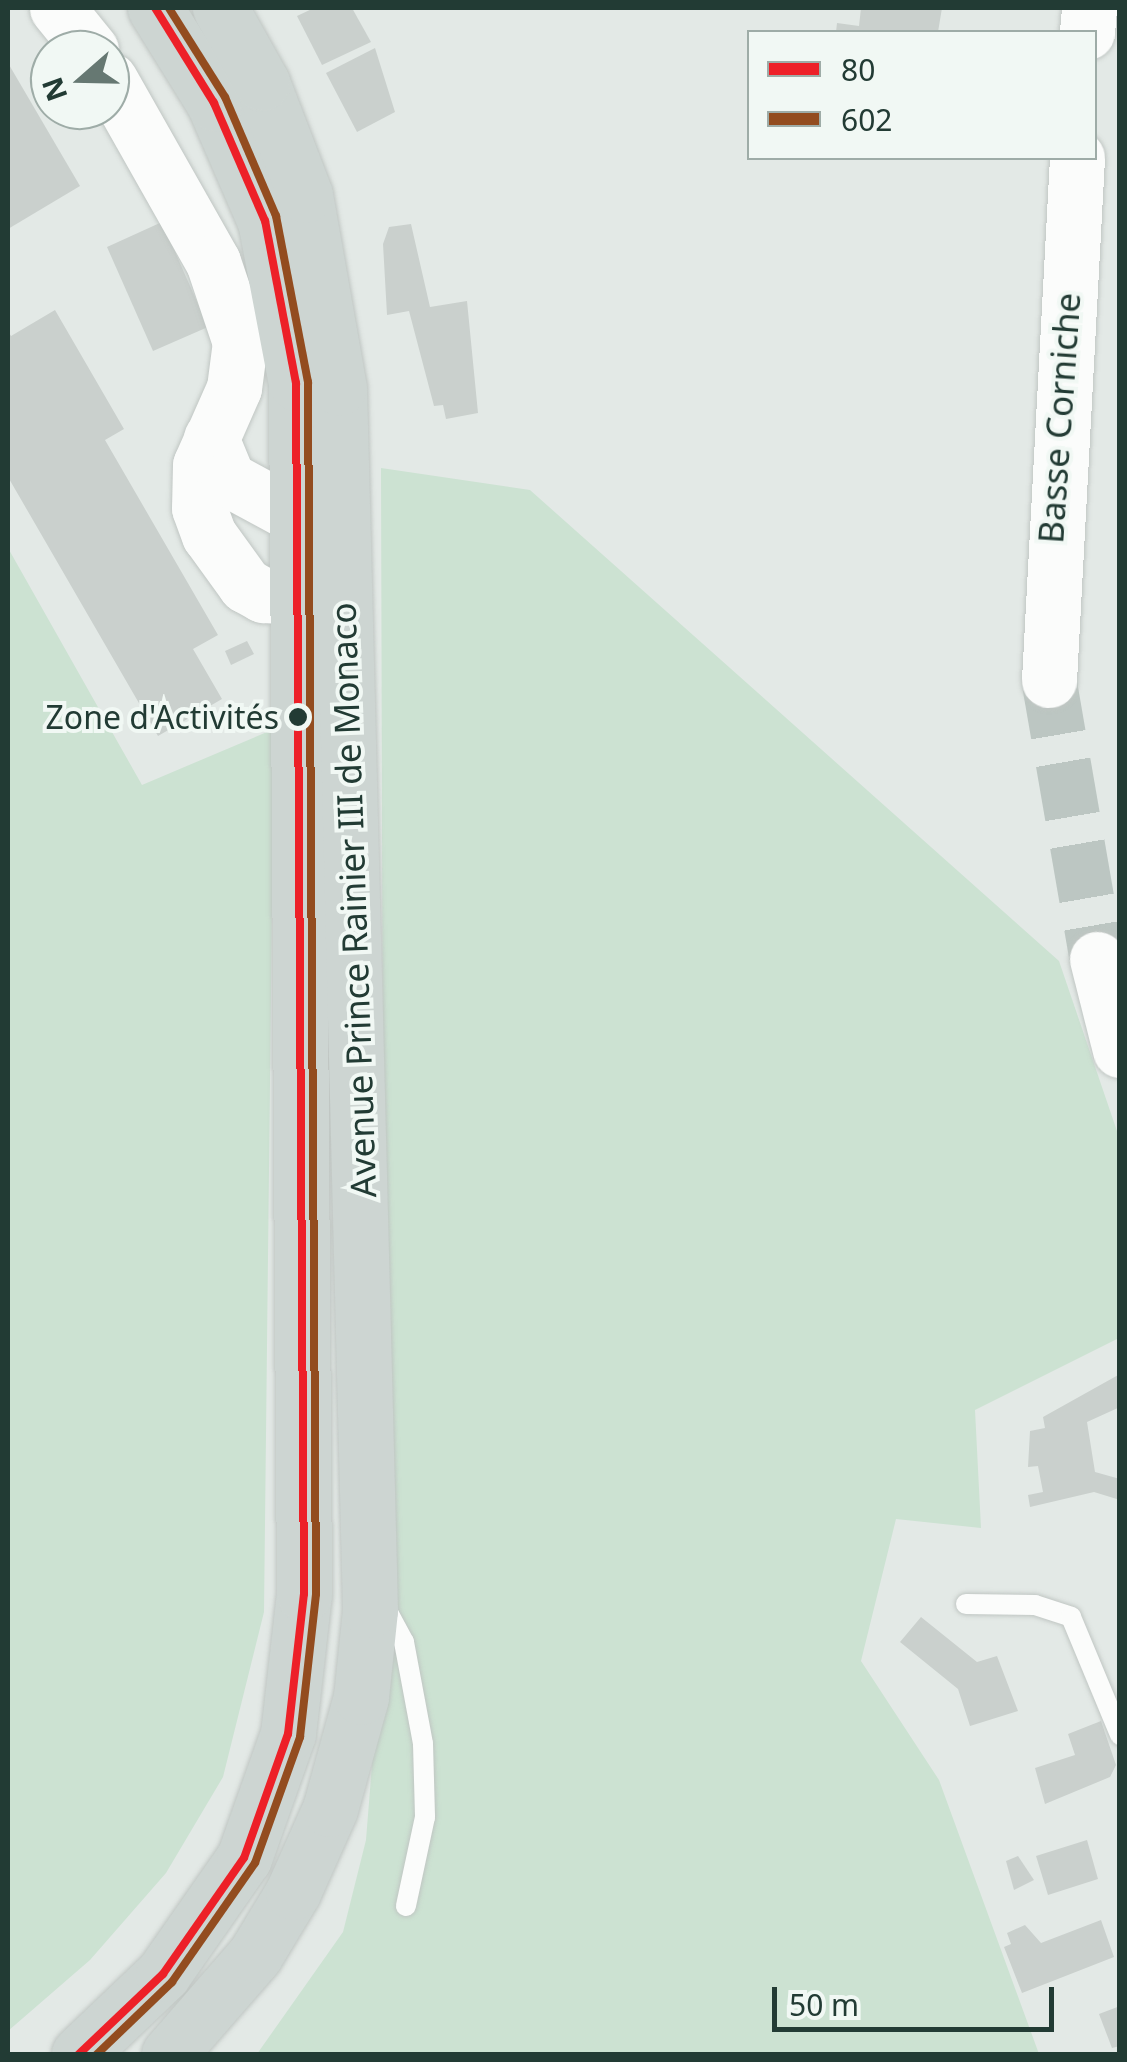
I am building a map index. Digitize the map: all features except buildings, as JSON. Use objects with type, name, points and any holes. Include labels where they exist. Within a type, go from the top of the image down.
[{"type":"main road","name":"Avenue Prince Rainier III de Monaco","points":[[156,8],[214,103],[265,221],[296,384],[315,545],[344,642],[370,1588],[362,1697],[330,1809],[256,1954],[169,2054]]},
{"type":"main road","name":"Avenue Prince Rainier III de Monaco","points":[[79,2054],[164,1974],[244,1858],[288,1734],[304,1594],[315,545],[332,316],[305,195],[262,83],[220,8]]},
{"type":"street","points":[[57,8],[74,30]]},
{"type":"street","points":[[130,116],[230,299],[240,342],[236,373],[211,438],[197,488],[209,534],[244,585],[315,545],[242,492],[217,460],[211,438]]},
{"type":"street","name":"Basse Corniche","points":[[1049,680],[1077,160]]},
{"type":"street","points":[[1097,959],[1120,1050]]},
{"type":"lane","points":[[370,1588],[404,1642],[423,1744],[425,1817],[406,1906]]},
{"type":"lane","points":[[966,1604],[1035,1605],[1071,1617],[1120,1735]]},
{"type":"green space","points":[[381,468],[530,490],[1059,961],[1119,1137],[1119,1338],[975,1410],[981,1528],[896,1519],[861,1661],[939,1780],[1039,2054],[257,2054],[343,1932],[366,1840],[373,1752],[384,1533]]},
{"type":"green space","points":[[8,548],[142,785],[274,729],[264,1612],[223,1777],[166,1873],[90,1960],[8,2031]]},
{"type":"tunnel","points":[[1049,680],[1097,959]]},
{"type":"transit line","name":"80","points":[[79,2054],[163,1974],[244,1858],[288,1734],[304,1594],[296,383],[265,221],[214,103],[155,8]]},
{"type":"transit line","name":"602","points":[[97,2054],[172,1982],[255,1863],[300,1737],[316,1594],[308,382],[276,216],[225,97],[169,8]]},
{"type":"place","name":"Zone d'Activités","points":[[298,717]]}]
